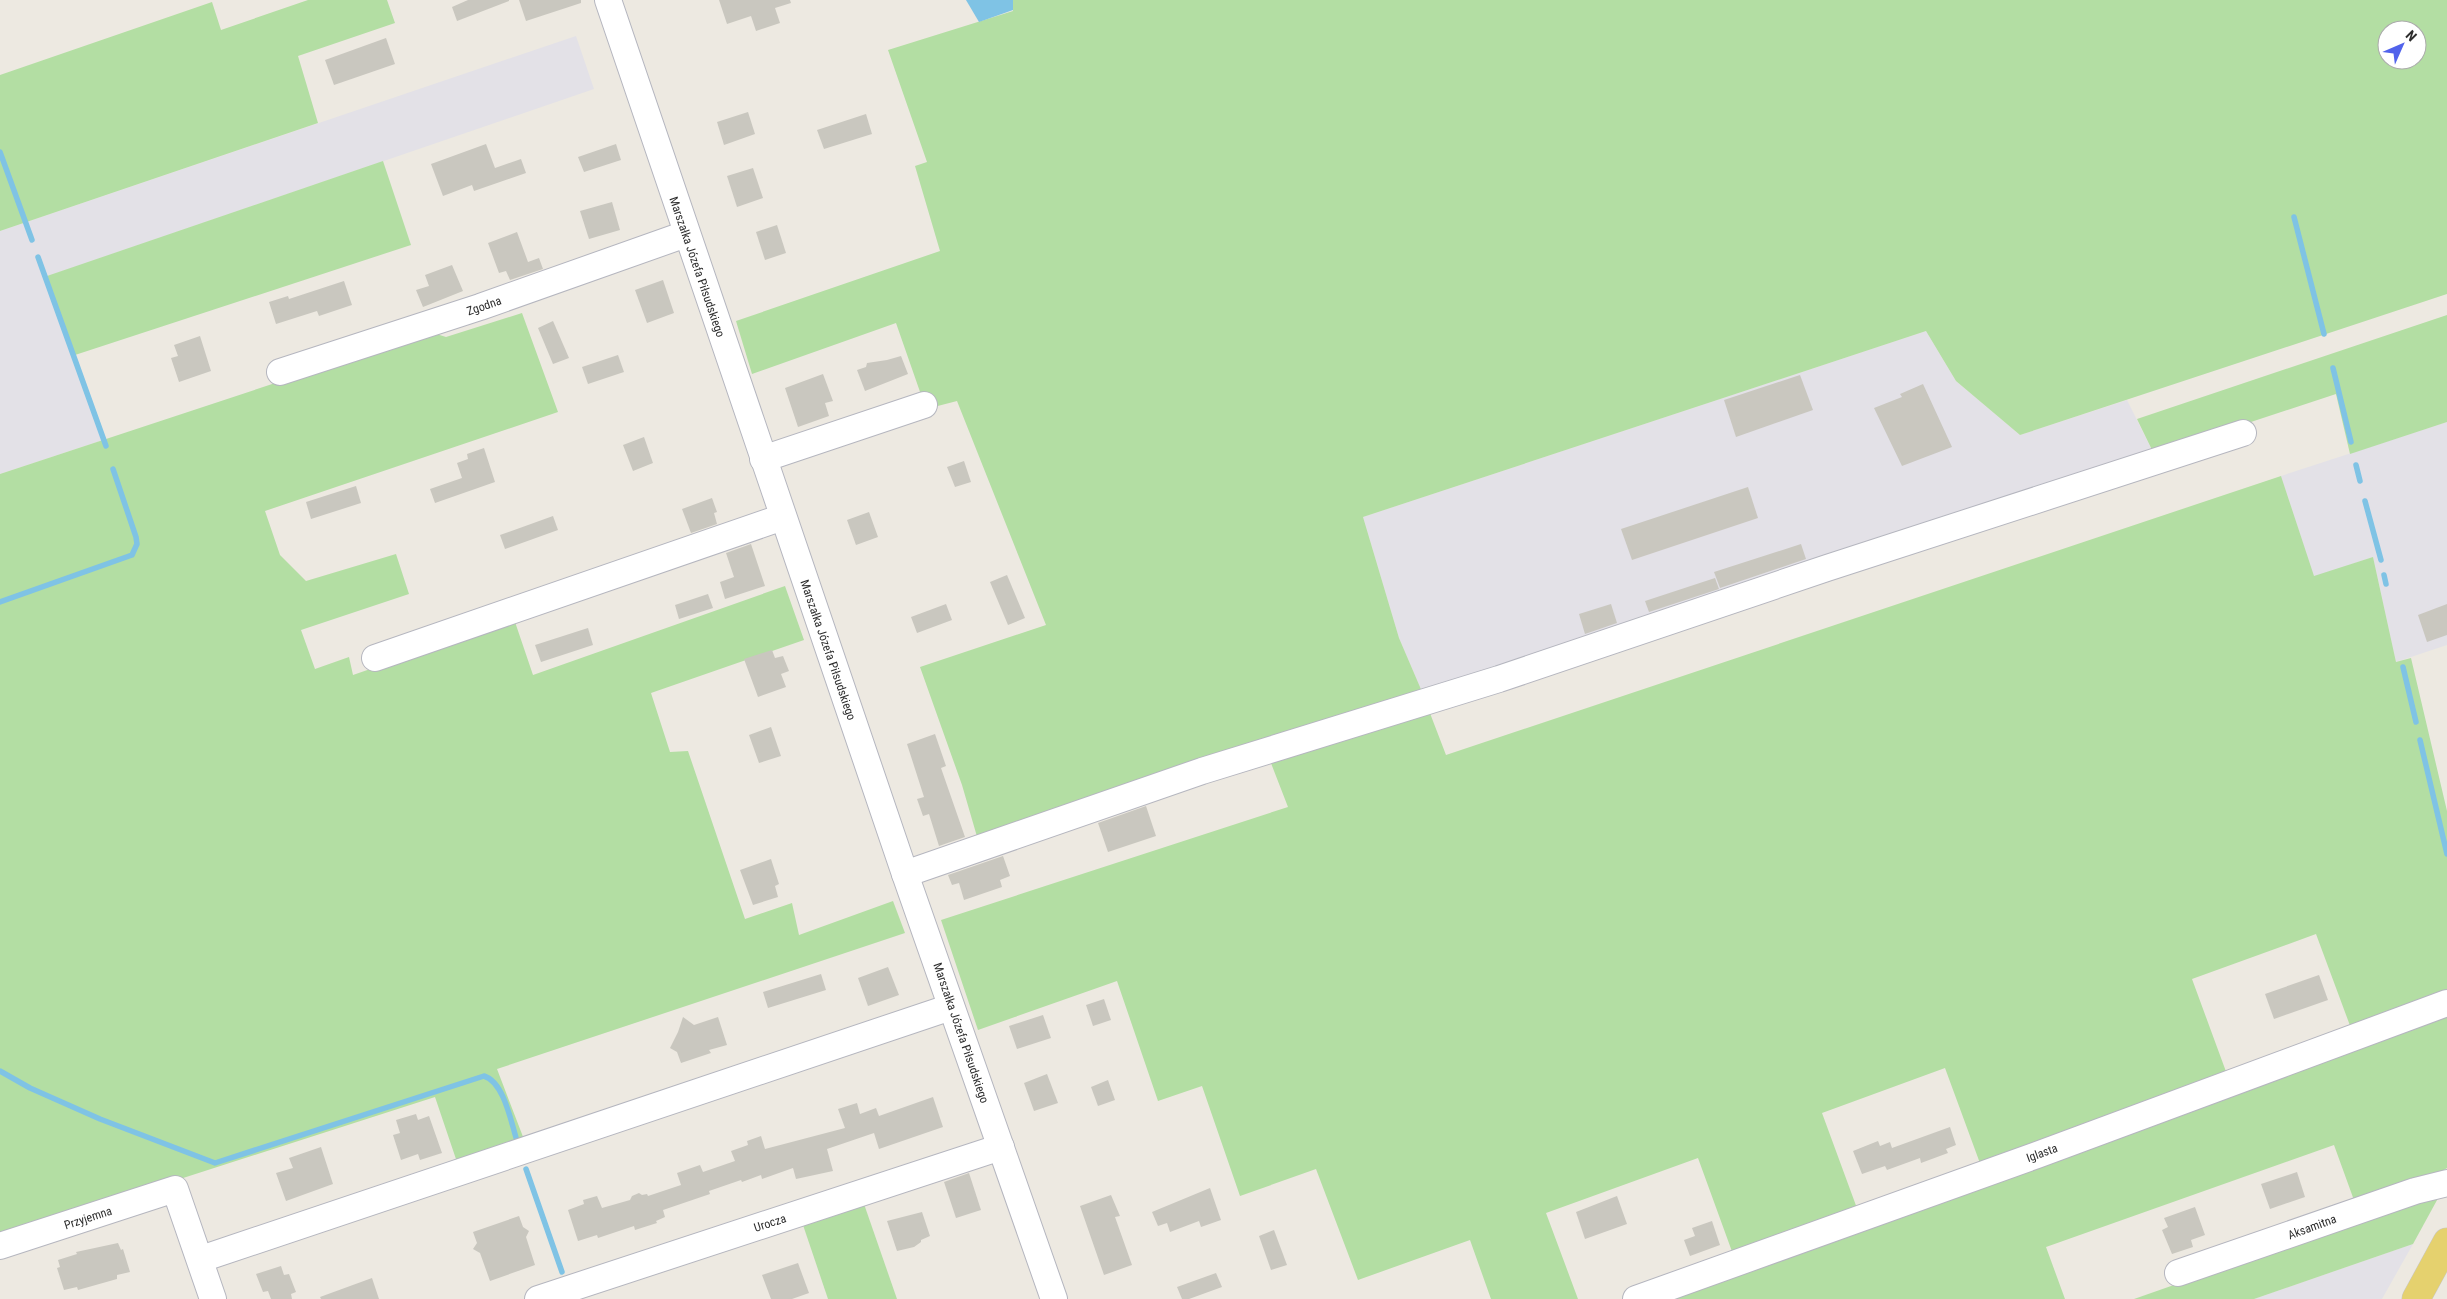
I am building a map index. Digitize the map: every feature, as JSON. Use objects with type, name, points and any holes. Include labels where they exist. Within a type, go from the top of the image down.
[{"type":"main road","points":[[2416,1299],[2447,1242]]},
{"type":"street","name":"Marszałka Józefa Piłsudskiego","points":[[608,0],[905,874],[1054,1299]]},
{"type":"street","name":"Zgodna","points":[[280,372],[480,308],[686,234]]},
{"type":"street","points":[[763,459],[924,405]]},
{"type":"street","points":[[905,874],[1202,771],[1499,679],[1827,568],[2243,433]]},
{"type":"street","points":[[375,658],[783,517]]},
{"type":"street","name":"Iglasta","points":[[1636,1299],[2046,1151],[2447,1003]]},
{"type":"street","points":[[213,1299],[201,1259],[951,1007]]},
{"type":"street","name":"Urocza","points":[[538,1299],[1001,1147]]},
{"type":"street","name":"Aksamitna","points":[[2178,1274],[2415,1191],[2447,1183]]},
{"type":"street","name":"Przyjemna","points":[[0,1246],[175,1189],[201,1259]]},
{"type":"shaded area","points":[[576,36],[594,89],[48,276],[106,439],[0,474],[0,231]]},
{"type":"shaded area","points":[[1926,331],[1956,381],[2020,435],[2127,400],[2154,454],[1423,694],[1399,638],[1363,517]]},
{"type":"shaded area","points":[[2447,422],[2447,645],[2396,662],[2373,557],[2314,577],[2281,476]]},
{"type":"shaded area","points":[[2413,1244],[2382,1299],[2254,1299]]},
{"type":"green space","points":[[308,0],[387,0],[395,23],[298,56],[318,123],[0,231],[0,75],[212,2],[221,30]]},
{"type":"green space","points":[[1013,0],[2447,0],[2447,294],[2020,435],[1956,381],[1926,331],[1363,517],[1399,638],[1423,694],[978,840],[962,785],[920,667],[1046,625],[957,401],[926,409],[896,323],[752,374],[736,321],[940,251],[915,166],[927,162],[888,50],[1013,11]]},
{"type":"green space","points":[[383,161],[411,245],[75,355],[47,276]]},
{"type":"green space","points":[[522,313],[558,412],[265,511],[280,555],[306,581],[396,554],[409,594],[301,630],[315,669],[349,657],[353,675],[514,619],[533,675],[785,586],[804,640],[651,693],[670,752],[688,751],[745,919],[792,903],[799,935],[893,901],[905,933],[497,1069],[525,1142],[458,1165],[435,1097],[0,1237],[0,474],[430,332],[446,337]]},
{"type":"green space","points":[[2447,315],[2447,422],[2350,454],[2336,394],[2154,454],[2137,419]]},
{"type":"green space","points":[[2281,476],[2314,576],[2373,557],[2396,662],[2411,658],[2447,811],[2447,997],[2352,1031],[2316,934],[2192,979],[2228,1077],[1981,1166],[1945,1068],[1822,1113],[1858,1211],[1734,1257],[1698,1158],[1546,1213],[1578,1299],[1491,1299],[1470,1240],[1358,1280],[1316,1169],[1240,1196],[1202,1086],[1158,1101],[1117,981],[978,1030],[941,920],[1288,807],[1269,758],[1428,708],[1446,755]]},
{"type":"green space","points":[[2447,1015],[2447,1168],[2436,1175],[2355,1203],[2334,1145],[2046,1247],[2065,1299],[1666,1299]]},
{"type":"green space","points":[[2442,1191],[2413,1244],[2254,1299],[2134,1299]]},
{"type":"green space","points":[[864,1204],[897,1299],[828,1299],[803,1225]]},
{"type":"water","points":[[966,0],[1013,0],[1013,10],[979,22]]},
{"type":"building","points":[[468,0],[509,1],[457,21],[452,7]]},
{"type":"building","points":[[519,0],[581,0],[581,3],[526,21]]},
{"type":"building","points":[[719,0],[790,0],[791,3],[775,8],[780,23],[756,31],[751,16],[727,24]]},
{"type":"building","points":[[386,38],[395,64],[334,85],[325,60]]},
{"type":"building","points":[[748,112],[755,134],[724,145],[717,122]]},
{"type":"building","points":[[866,114],[872,134],[824,149],[817,130]]},
{"type":"building","points":[[486,144],[495,168],[521,159],[526,173],[474,191],[472,185],[443,196],[431,164]]},
{"type":"building","points":[[616,144],[621,160],[584,172],[578,157]]},
{"type":"building","points":[[753,168],[763,198],[737,207],[727,176]]},
{"type":"building","points":[[612,202],[620,230],[589,239],[580,211]]},
{"type":"building","points":[[777,225],[786,253],[765,260],[756,232]]},
{"type":"building","points":[[517,232],[528,262],[539,258],[543,269],[510,280],[506,271],[499,273],[488,243]]},
{"type":"building","points":[[452,265],[463,291],[423,307],[416,290],[429,286],[425,275]]},
{"type":"building","points":[[663,280],[674,313],[647,323],[635,290]]},
{"type":"building","points":[[344,281],[352,305],[319,316],[317,311],[276,324],[269,302],[288,296],[289,299]]},
{"type":"building","points":[[553,321],[569,358],[553,364],[538,328]]},
{"type":"building","points":[[200,336],[211,371],[179,382],[171,358],[178,356],[174,345]]},
{"type":"building","points":[[618,355],[624,372],[588,384],[582,367]]},
{"type":"building","points":[[901,356],[908,374],[865,391],[857,370],[866,367],[867,363]]},
{"type":"building","points":[[823,374],[833,401],[825,403],[829,416],[798,427],[785,388]]},
{"type":"building","points":[[1800,375],[1813,410],[1736,437],[1724,400]]},
{"type":"building","points":[[1923,384],[1952,447],[1902,466],[1874,408],[1902,397],[1900,394]]},
{"type":"building","points":[[644,437],[653,463],[633,471],[623,445]]},
{"type":"building","points":[[484,448],[495,482],[435,503],[430,489],[462,478],[457,463],[468,459],[467,454]]},
{"type":"building","points":[[964,461],[971,482],[955,487],[947,467]]},
{"type":"building","points":[[356,486],[361,503],[311,519],[306,502]]},
{"type":"building","points":[[1748,487],[1758,518],[1632,560],[1621,529]]},
{"type":"building","points":[[712,498],[717,512],[714,513],[717,524],[691,533],[682,509]]},
{"type":"building","points":[[869,512],[878,537],[856,545],[847,520]]},
{"type":"building","points":[[553,516],[558,530],[505,549],[500,535]]},
{"type":"building","points":[[751,544],[765,586],[725,599],[720,582],[734,577],[726,553]]},
{"type":"building","points":[[1801,544],[1806,559],[1720,588],[1714,572]]},
{"type":"building","points":[[1007,575],[1025,618],[1008,625],[990,582]]},
{"type":"building","points":[[1715,578],[1719,589],[1649,612],[1645,601]]},
{"type":"building","points":[[708,594],[713,608],[679,619],[675,605]]},
{"type":"building","points":[[946,604],[952,620],[917,633],[911,617]]},
{"type":"building","points":[[1611,604],[1617,623],[1585,634],[1579,614]]},
{"type":"building","points":[[2447,604],[2447,635],[2427,642],[2418,615]]},
{"type":"building","points":[[588,628],[593,645],[541,662],[535,645]]},
{"type":"building","points":[[772,650],[775,658],[783,656],[789,671],[781,674],[786,687],[758,697],[744,659]]},
{"type":"building","points":[[771,727],[781,756],[759,763],[749,735]]},
{"type":"building","points":[[935,734],[946,766],[941,768],[965,837],[939,846],[929,814],[923,816],[917,799],[924,797],[907,744]]},
{"type":"building","points":[[1146,806],[1156,836],[1108,852],[1098,823]]},
{"type":"building","points":[[1003,856],[1010,876],[1000,880],[1002,887],[964,900],[959,883],[952,885],[948,875]]},
{"type":"building","points":[[771,859],[779,884],[775,886],[778,897],[753,905],[740,870]]},
{"type":"building","points":[[888,967],[899,995],[868,1006],[858,978]]},
{"type":"building","points":[[821,974],[826,990],[768,1008],[763,992]]},
{"type":"building","points":[[2319,975],[2328,1000],[2274,1019],[2265,994]]},
{"type":"building","points":[[1104,999],[1111,1020],[1093,1026],[1086,1005]]},
{"type":"building","points":[[1043,1015],[1051,1038],[1017,1049],[1009,1026]]},
{"type":"building","points":[[683,1017],[694,1025],[718,1017],[727,1045],[709,1050],[711,1053],[681,1063],[677,1052],[670,1048]]},
{"type":"building","points":[[1047,1074],[1058,1103],[1034,1111],[1024,1083]]},
{"type":"building","points":[[1108,1080],[1115,1100],[1098,1106],[1091,1087]]},
{"type":"building","points":[[933,1097],[943,1127],[879,1149],[874,1133],[827,1149],[833,1171],[796,1179],[793,1168],[762,1179],[761,1175],[742,1182],[741,1180],[709,1191],[710,1194],[663,1210],[665,1217],[656,1221],[657,1223],[635,1230],[634,1226],[598,1238],[597,1235],[578,1241],[568,1210],[584,1204],[583,1200],[597,1196],[602,1208],[630,1200],[632,1196],[639,1193],[642,1195],[647,1194],[648,1196],[681,1185],[677,1173],[700,1165],[703,1172],[735,1161],[731,1151],[748,1145],[747,1141],[761,1136],[765,1149],[845,1128],[838,1109],[857,1103],[860,1114],[876,1108],[879,1116]]},
{"type":"building","points":[[416,1114],[418,1120],[429,1116],[442,1153],[420,1160],[418,1154],[401,1160],[393,1135],[400,1133],[396,1120]]},
{"type":"building","points":[[1950,1127],[1956,1145],[1946,1149],[1948,1153],[1921,1163],[1920,1158],[1887,1170],[1885,1166],[1862,1174],[1853,1151],[1878,1141],[1880,1146],[1890,1142],[1892,1148]]},
{"type":"building","points":[[321,1147],[333,1184],[286,1201],[276,1173],[293,1168],[289,1158]]},
{"type":"building","points":[[2297,1172],[2305,1197],[2270,1209],[2261,1184]]},
{"type":"building","points":[[969,1173],[981,1210],[956,1218],[944,1182]]},
{"type":"building","points":[[1210,1188],[1221,1220],[1201,1227],[1199,1221],[1170,1232],[1167,1223],[1158,1226],[1152,1212]]},
{"type":"building","points":[[1111,1195],[1120,1216],[1115,1217],[1132,1265],[1104,1275],[1080,1206]]},
{"type":"building","points":[[1617,1196],[1627,1224],[1585,1239],[1576,1212]]},
{"type":"building","points":[[2195,1207],[2205,1235],[2191,1240],[2193,1247],[2172,1254],[2162,1230],[2168,1227],[2164,1218]]},
{"type":"building","points":[[922,1212],[930,1236],[921,1240],[914,1247],[897,1251],[887,1221]]},
{"type":"building","points":[[519,1216],[523,1227],[529,1231],[526,1237],[535,1265],[490,1281],[480,1253],[473,1249],[477,1243],[473,1232]]},
{"type":"building","points":[[1712,1221],[1720,1245],[1690,1256],[1684,1240],[1695,1236],[1692,1228]]},
{"type":"building","points":[[1274,1230],[1287,1265],[1271,1270],[1259,1236]]},
{"type":"building","points":[[118,1243],[121,1250],[123,1249],[130,1272],[117,1275],[117,1279],[78,1290],[77,1287],[64,1290],[57,1268],[60,1267],[58,1260],[77,1254],[76,1252]]},
{"type":"building","points":[[798,1263],[809,1293],[792,1299],[771,1299],[762,1275]]},
{"type":"building","points":[[281,1266],[284,1275],[289,1274],[296,1292],[291,1294],[292,1299],[271,1299],[268,1291],[263,1292],[256,1274]]},
{"type":"building","points":[[1216,1273],[1222,1287],[1189,1299],[1182,1299],[1177,1287]]},
{"type":"building","points":[[372,1278],[379,1299],[321,1299],[320,1297]]},
{"type":"waterway","points":[[0,152],[32,240]]},
{"type":"waterway","points":[[2294,217],[2324,334]]},
{"type":"waterway","points":[[38,257],[106,446]]},
{"type":"waterway","points":[[2333,368],[2351,442]]},
{"type":"waterway","points":[[2356,465],[2360,481]]},
{"type":"waterway","points":[[0,602],[132,555],[137,544],[136,537],[113,469]]},
{"type":"waterway","points":[[2365,501],[2381,560]]},
{"type":"waterway","points":[[2384,575],[2386,584]]},
{"type":"waterway","points":[[2403,667],[2416,722]]},
{"type":"waterway","points":[[2420,740],[2447,854]]},
{"type":"waterway","points":[[0,1071],[30,1088],[100,1119],[215,1163],[484,1076],[491,1080],[502,1094],[517,1141]]},
{"type":"waterway","points":[[526,1169],[562,1272]]}]
